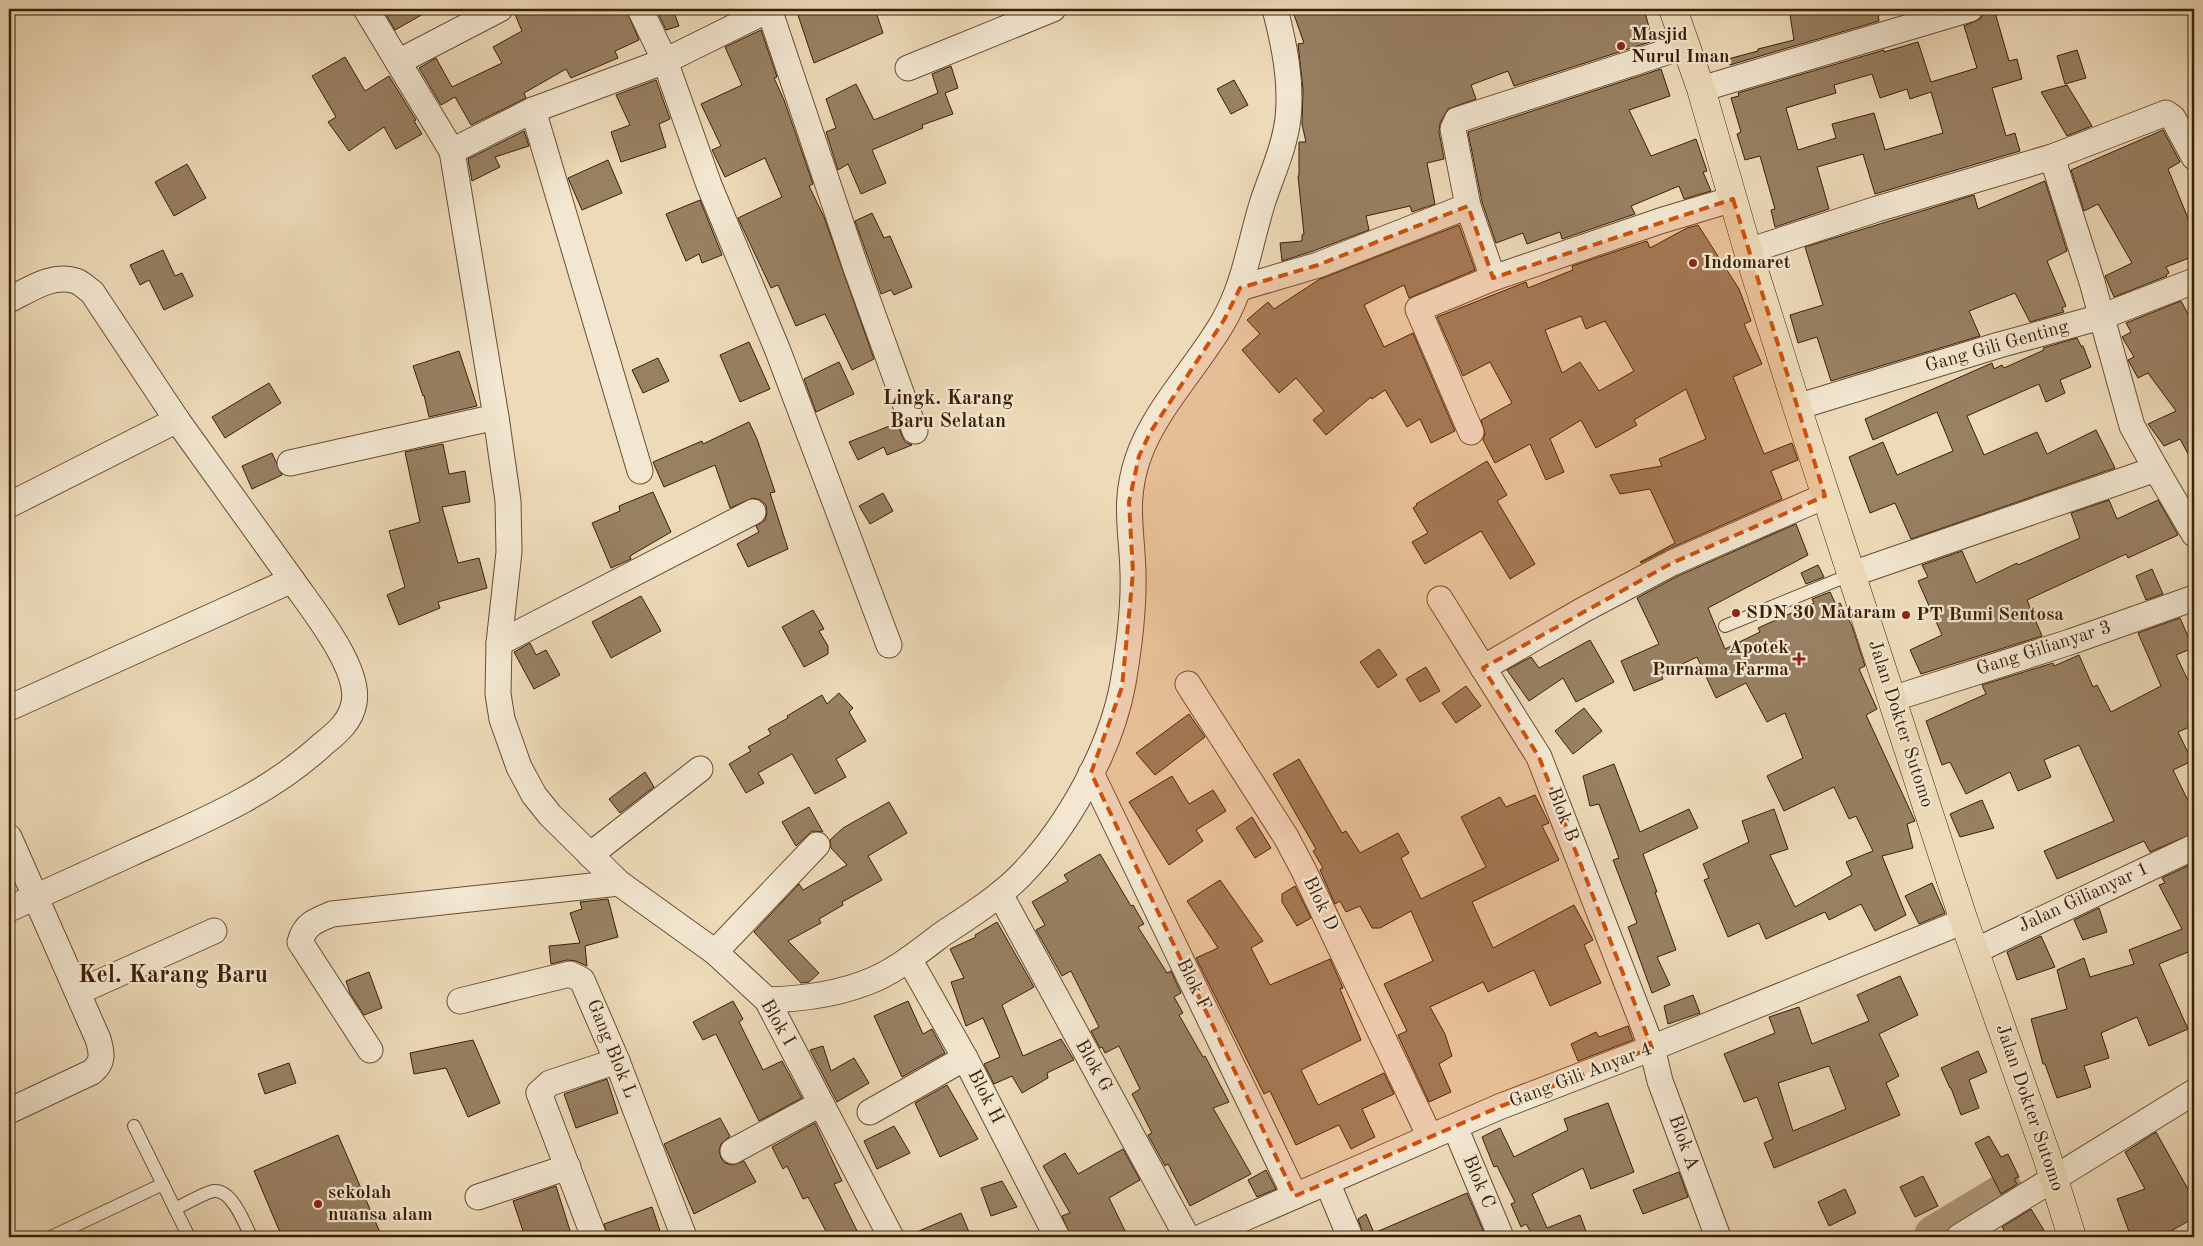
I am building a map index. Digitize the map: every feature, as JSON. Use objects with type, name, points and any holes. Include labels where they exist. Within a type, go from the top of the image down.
[{"type":"main road","name":"Jalan Dokter Sutomo","points":[[1673,9],[1701,89],[1748,251],[1797,407],[1964,921],[2072,1237]]},
{"type":"street","points":[[366,9],[452,151],[533,110],[665,61],[770,9],[856,268],[915,431]]},
{"type":"street","points":[[398,62],[500,9]]},
{"type":"street","points":[[640,9],[665,61],[709,185],[778,351],[889,645]]},
{"type":"street","points":[[908,68],[1053,9]]},
{"type":"street","points":[[767,1000],[816,996],[847,989],[875,979],[909,959],[1000,894],[1018,878],[1052,840],[1091,773],[1107,737],[1122,687],[1130,628],[1133,573],[1129,502],[1139,456],[1151,431],[1224,320],[1240,288],[1262,204],[1282,145],[1288,119],[1287,61],[1276,9]]},
{"type":"street","points":[[1701,89],[1970,9]]},
{"type":"street","points":[[1493,278],[1468,206],[1453,129],[1457,120],[1686,46]]},
{"type":"street","points":[[533,110],[640,471]]},
{"type":"street","points":[[1748,251],[2052,157],[2166,113],[2173,118],[2194,157]]},
{"type":"street","name":"Blok I","points":[[452,151],[508,501],[509,552],[499,643],[498,694],[502,719],[519,767],[534,795],[550,815],[619,883],[715,952],[767,1000],[891,1237]]},
{"type":"street","points":[[2052,157],[2132,426],[2194,534]]},
{"type":"street","points":[[1471,432],[1418,309],[1493,278],[1660,221],[1733,199]]},
{"type":"street","points":[[1240,288],[1318,265],[1468,206]]},
{"type":"street","points":[[9,300],[46,282],[62,279],[78,281],[92,292],[177,420],[292,580],[346,660],[355,690],[350,715],[340,730],[314,753],[267,788],[231,808],[9,909]]},
{"type":"street","name":"Gang Gili Genting","points":[[1797,407],[2101,317],[2194,282]]},
{"type":"street","points":[[290,463],[496,417]]},
{"type":"street","points":[[9,505],[177,420]]},
{"type":"street","points":[[1852,574],[2156,469]]},
{"type":"street","points":[[1483,668],[1583,610],[1672,563],[1826,496]]},
{"type":"street","points":[[499,643],[753,512]]},
{"type":"street","points":[[9,708],[292,580]]},
{"type":"street","name":"Gang Gilianyar 3","points":[[1892,699],[2070,642],[2194,598]]},
{"type":"street","name":"Blok B","points":[[1440,599],[1539,757],[1652,1048]]},
{"type":"street","name":"Blok D","points":[[1188,684],[1286,837],[1304,869],[1430,1137]]},
{"type":"street","points":[[590,855],[700,769]]},
{"type":"street","name":"Blok F","points":[[1091,773],[1295,1196]]},
{"type":"street","points":[[9,837],[78,992],[102,1053],[100,1065],[92,1072],[9,1111]]},
{"type":"street","points":[[715,952],[817,845]]},
{"type":"street","name":"Jalan Gilianyar 1","points":[[1975,950],[2194,847]]},
{"type":"street","points":[[370,1050],[300,942],[302,931],[309,925],[332,914],[619,883]]},
{"type":"street","name":"Blok G","points":[[1000,894],[1187,1237]]},
{"type":"street","name":"Gang Gili Anyar 4","points":[[1201,1237],[1557,1084],[1652,1048],[1964,921]]},
{"type":"street","points":[[78,992],[214,931]]},
{"type":"street","name":"Blok H","points":[[909,959],[965,1058],[1057,1237]]},
{"type":"street","name":"Gang Blok L","points":[[460,1001],[570,974],[582,980],[617,1061],[684,1237]]},
{"type":"street","name":"Blok A","points":[[1652,1048],[1660,1081],[1718,1237]]},
{"type":"street","points":[[870,1112],[965,1058]]},
{"type":"street","points":[[594,1237],[539,1093],[550,1082],[617,1061]]},
{"type":"street","points":[[1959,1237],[2050,1168],[2194,1092]]},
{"type":"street","points":[[733,1151],[820,1104]]},
{"type":"street","name":"Blok C","points":[[1455,1127],[1501,1237]]},
{"type":"street","points":[[478,1197],[568,1167]]},
{"type":"street","points":[[1327,1182],[1350,1237]]},
{"type":"lane","points":[[1725,626],[1852,574]]},
{"type":"lane","points":[[134,1126],[189,1237]]},
{"type":"lane","points":[[51,1237],[163,1184]]},
{"type":"lane","points":[[175,1209],[214,1191],[224,1193],[231,1199],[251,1237]]},
{"type":"highlighted area","points":[[1733,199],[1825,496],[1672,563],[1483,668],[1539,757],[1652,1048],[1499,1107],[1295,1196],[1091,773],[1122,687],[1133,573],[1129,502],[1139,456],[1151,431],[1224,320],[1240,288],[1318,265],[1468,206],[1493,278]]},
{"type":"building","points":[[387,9],[432,9],[395,30],[384,11]]},
{"type":"building","points":[[514,9],[626,9],[639,40],[615,51],[618,58],[571,78],[566,69],[524,93],[526,98],[471,125],[455,97],[441,105],[419,68],[436,58],[452,87],[502,63],[493,47],[522,31]]},
{"type":"building","points":[[656,9],[673,9],[679,26],[666,30]]},
{"type":"building","points":[[796,9],[875,9],[883,33],[814,63]]},
{"type":"building","points":[[1292,9],[1644,9],[1653,41],[1514,86],[1508,71],[1471,85],[1476,99],[1448,109],[1440,123],[1439,132],[1444,159],[1427,163],[1435,204],[1412,212],[1410,206],[1366,216],[1369,230],[1282,261],[1280,243],[1302,241],[1302,235],[1304,234],[1298,176],[1299,142],[1306,142],[1302,124],[1303,89],[1298,44],[1304,43]]},
{"type":"building","points":[[1789,9],[1877,9],[1879,21],[1730,65],[1728,59],[1794,40]]},
{"type":"building","points":[[1994,9],[2009,61],[2017,59],[2022,79],[1992,88],[2006,136],[2015,133],[2020,151],[1875,194],[1863,154],[1817,167],[1829,209],[1775,227],[1771,210],[1775,209],[1760,156],[1745,160],[1737,134],[1741,132],[1731,98],[1739,96],[1738,93],[1884,50],[1884,52],[1918,42],[1931,82],[1977,68],[1964,26],[1980,19],[1984,12]],"holes":[[[1872,74],[1880,98],[1907,89],[1910,99],[1931,92],[1943,133],[1885,150],[1874,113],[1832,124],[1836,138],[1798,150],[1786,108],[1836,93],[1834,85]]]},
{"type":"building","points":[[761,30],[777,77],[774,78],[784,100],[813,184],[809,186],[824,217],[874,359],[852,370],[825,314],[796,326],[778,285],[771,288],[738,218],[782,197],[765,158],[725,177],[712,150],[721,146],[701,104],[742,85],[725,47]]},
{"type":"building","points":[[2077,50],[2086,78],[2065,84],[2057,56]]},
{"type":"building","points":[[345,57],[365,91],[389,76],[416,120],[414,121],[422,134],[396,149],[384,127],[349,151],[328,122],[336,117],[312,76]]},
{"type":"building","points":[[951,66],[958,88],[945,93],[953,114],[922,125],[923,128],[872,150],[886,183],[861,194],[848,164],[838,170],[826,132],[836,128],[826,99],[856,84],[874,120],[938,93],[932,74]]},
{"type":"building","points":[[1661,69],[1670,96],[1629,110],[1651,156],[1696,139],[1707,171],[1703,172],[1711,191],[1684,199],[1679,186],[1631,206],[1635,214],[1562,239],[1560,232],[1527,244],[1523,233],[1496,243],[1482,202],[1468,132]]},
{"type":"building","points":[[656,80],[670,119],[659,124],[666,147],[621,162],[611,132],[630,125],[616,95]]},
{"type":"building","points":[[1234,80],[1248,105],[1231,114],[1217,89]]},
{"type":"building","points":[[2067,85],[2092,126],[2067,136],[2041,92]]},
{"type":"building","points":[[2163,130],[2180,162],[2168,169],[2194,233],[2194,256],[2166,267],[2169,273],[2167,276],[2114,297],[2105,276],[2132,263],[2098,204],[2084,211],[2071,170]]},
{"type":"building","points":[[524,131],[529,146],[495,157],[500,167],[472,181],[468,159]]},
{"type":"building","points":[[608,160],[622,193],[582,210],[568,178]]},
{"type":"building","points":[[187,164],[206,198],[174,216],[155,182]]},
{"type":"building","points":[[2045,181],[2067,251],[2047,261],[2066,306],[2062,308],[2064,312],[2030,322],[2015,293],[1969,311],[1980,336],[1831,381],[1817,337],[1798,343],[1790,315],[1823,305],[1805,247],[1974,195],[1978,209]]},
{"type":"building","points":[[700,200],[722,255],[702,263],[699,254],[686,261],[666,214]]},
{"type":"building","points":[[872,213],[884,238],[890,236],[912,287],[894,295],[891,290],[881,294],[855,221]]},
{"type":"building","points":[[1459,225],[1475,270],[1409,298],[1404,285],[1364,305],[1384,347],[1413,333],[1455,431],[1431,443],[1420,419],[1407,427],[1385,390],[1372,399],[1371,397],[1326,435],[1313,420],[1324,411],[1296,378],[1279,393],[1242,350],[1260,334],[1247,320],[1268,302],[1274,309],[1320,279]]},
{"type":"building","points":[[1698,225],[1739,289],[1751,321],[1744,324],[1762,364],[1733,377],[1764,454],[1792,443],[1798,460],[1771,471],[1782,499],[1666,550],[1641,563],[1675,543],[1650,489],[1620,494],[1610,475],[1662,466],[1659,459],[1706,439],[1686,389],[1634,420],[1637,425],[1596,448],[1581,420],[1550,439],[1564,472],[1546,480],[1530,444],[1495,463],[1483,440],[1485,433],[1481,420],[1512,403],[1490,362],[1463,376],[1437,317],[1526,282],[1528,288],[1573,270],[1572,266],[1647,241],[1650,248],[1687,228]],"holes":[[[1581,316],[1586,329],[1605,321],[1634,371],[1599,391],[1580,362],[1562,373],[1545,330]]]},
{"type":"building","points":[[163,250],[175,276],[182,273],[193,296],[164,310],[149,280],[140,285],[130,265]]},
{"type":"building","points":[[2181,301],[2194,325],[2194,465],[2180,439],[2164,446],[2148,424],[2176,411],[2148,373],[2138,378],[2128,360],[2134,357],[2122,337],[2131,332],[2126,323]]},
{"type":"building","points":[[2077,338],[2081,346],[2083,346],[2091,367],[2060,380],[2065,393],[2046,402],[2039,384],[1967,416],[1984,455],[2037,432],[2047,454],[2096,430],[2115,468],[1911,539],[1895,503],[1870,513],[1849,457],[1883,442],[1897,475],[1953,451],[1937,412],[1873,440],[1865,419],[1992,363],[1994,369],[2002,365],[2004,368],[2044,350],[2043,348]]},
{"type":"building","points":[[749,342],[770,389],[740,402],[720,355]]},
{"type":"building","points":[[459,351],[477,406],[429,417],[424,395],[413,366]]},
{"type":"building","points":[[658,358],[669,381],[643,393],[632,370]]},
{"type":"building","points":[[839,362],[854,394],[816,412],[804,379]]},
{"type":"building","points":[[269,383],[281,403],[225,438],[212,417]]},
{"type":"building","points":[[749,422],[757,439],[775,492],[770,493],[788,549],[748,567],[737,544],[759,532],[756,526],[765,520],[767,513],[766,505],[760,500],[753,498],[730,508],[715,465],[664,487],[653,462],[702,441],[703,444]]},
{"type":"building","points":[[897,423],[905,442],[912,445],[887,455],[884,447],[858,460],[849,442]]},
{"type":"building","points":[[443,444],[449,474],[465,471],[470,502],[442,507],[458,563],[479,558],[487,588],[438,602],[440,608],[399,625],[387,595],[405,587],[389,531],[420,522],[405,452]]},
{"type":"building","points":[[272,453],[282,475],[252,489],[242,466]]},
{"type":"building","points":[[1487,461],[1507,495],[1497,501],[1535,564],[1510,579],[1481,531],[1425,564],[1412,542],[1428,533],[1413,508],[1416,504]]},
{"type":"building","points":[[653,492],[671,532],[630,556],[631,559],[611,568],[592,523],[620,511],[619,506]]},
{"type":"building","points":[[883,493],[893,511],[870,524],[859,506]]},
{"type":"building","points":[[2109,500],[2117,519],[2158,500],[2178,535],[2128,558],[2126,554],[2027,600],[2042,636],[1921,674],[1910,650],[1942,635],[1918,581],[1928,577],[1922,565],[1962,551],[1976,583],[2017,563],[2018,565],[2080,538],[2071,513]]},
{"type":"building","points":[[1796,524],[1808,555],[1708,608],[1725,649],[1760,632],[1758,628],[1814,603],[1812,599],[1830,592],[1836,605],[1840,603],[1852,626],[1865,666],[1859,669],[1877,709],[1866,715],[1915,821],[1907,824],[1913,848],[1882,856],[1906,915],[1875,931],[1861,904],[1829,920],[1825,912],[1766,939],[1759,923],[1728,937],[1704,880],[1709,878],[1703,864],[1749,842],[1742,821],[1774,809],[1788,849],[1770,855],[1795,907],[1852,875],[1846,862],[1873,851],[1856,816],[1849,819],[1834,787],[1784,811],[1767,776],[1803,758],[1785,713],[1767,722],[1746,683],[1716,698],[1697,657],[1661,674],[1663,679],[1634,691],[1621,661],[1659,644],[1637,598],[1678,576]]},
{"type":"building","points":[[1818,565],[1824,577],[1806,584],[1801,573]]},
{"type":"building","points":[[2152,569],[2163,594],[2146,600],[2136,576]]},
{"type":"building","points":[[641,596],[661,631],[611,658],[592,622]]},
{"type":"building","points":[[813,610],[824,629],[819,631],[828,646],[828,654],[804,667],[782,627]]},
{"type":"building","points":[[2180,618],[2193,648],[2176,655],[2194,693],[2194,725],[2178,732],[2192,761],[2173,770],[2194,813],[2194,833],[2150,852],[2144,841],[2057,879],[2044,851],[2114,821],[2079,745],[2044,760],[2051,777],[2018,791],[2010,772],[1966,794],[1950,762],[1942,765],[1926,721],[1986,694],[1982,685],[2053,663],[2054,666],[2079,655],[2093,687],[2097,685],[2111,712],[2161,686],[2138,633]]},
{"type":"building","points":[[1590,640],[1614,682],[1576,702],[1563,678],[1529,701],[1507,670],[1531,657],[1539,668]]},
{"type":"building","points":[[530,643],[536,655],[546,650],[560,675],[534,689],[514,652]]},
{"type":"building","points":[[1379,649],[1397,675],[1378,688],[1360,662]]},
{"type":"building","points":[[1426,667],[1440,691],[1420,702],[1406,679]]},
{"type":"building","points":[[1466,686],[1481,706],[1456,723],[1442,703]]},
{"type":"building","points":[[839,693],[853,708],[849,712],[866,741],[836,759],[846,777],[815,794],[792,754],[758,773],[764,783],[746,793],[729,764],[751,751],[748,747],[771,734],[768,729],[788,718],[787,716],[822,695],[827,704]]},
{"type":"building","points":[[1584,708],[1602,731],[1573,754],[1555,731]]},
{"type":"building","points":[[1189,714],[1205,737],[1155,775],[1136,753]]},
{"type":"building","points":[[1299,759],[1342,833],[1346,831],[1360,853],[1398,833],[1409,853],[1401,858],[1421,899],[1486,867],[1461,817],[1500,797],[1506,807],[1535,795],[1549,823],[1542,826],[1559,860],[1472,902],[1493,948],[1574,905],[1593,940],[1584,945],[1601,983],[1550,1006],[1534,970],[1488,992],[1483,982],[1430,1007],[1445,1034],[1452,1056],[1439,1064],[1451,1092],[1429,1102],[1398,1035],[1407,1031],[1384,984],[1433,961],[1411,911],[1380,928],[1372,928],[1360,906],[1346,912],[1340,901],[1335,904],[1320,870],[1323,868],[1313,851],[1316,849],[1273,774]]},
{"type":"building","points":[[1614,764],[1640,832],[1689,809],[1698,828],[1643,854],[1676,950],[1657,957],[1670,985],[1652,993],[1628,927],[1637,923],[1613,860],[1619,858],[1599,804],[1590,806],[1583,776]]},
{"type":"building","points":[[645,772],[654,787],[620,813],[609,799]]},
{"type":"building","points":[[1172,776],[1189,804],[1213,790],[1226,811],[1196,830],[1203,841],[1169,865],[1129,802]]},
{"type":"building","points":[[1982,800],[1994,828],[1960,837],[1950,814]]},
{"type":"building","points":[[889,802],[907,833],[868,856],[882,880],[842,902],[843,905],[819,919],[821,923],[788,941],[819,973],[809,982],[801,983],[754,932],[799,884],[803,890],[847,865],[831,848],[830,840],[843,828]]},
{"type":"building","points":[[809,807],[823,832],[812,831],[796,846],[782,822]]},
{"type":"building","points":[[1252,817],[1271,848],[1255,858],[1236,828]]},
{"type":"building","points":[[1100,854],[1144,924],[1138,927],[1167,973],[1171,971],[1181,993],[1174,997],[1183,1013],[1179,1015],[1203,1057],[1205,1056],[1229,1102],[1213,1108],[1251,1174],[1190,1206],[1168,1164],[1165,1166],[1148,1135],[1152,1133],[1132,1094],[1140,1089],[1119,1046],[1105,1053],[1102,1047],[1100,1048],[1091,1031],[1099,1027],[1071,971],[1062,976],[1036,930],[1045,925],[1032,902],[1068,881],[1064,875]]},
{"type":"building","points":[[2194,863],[2194,953],[2193,950],[2159,964],[2188,1029],[2149,1046],[2137,1017],[2101,1033],[2109,1058],[2084,1066],[2091,1087],[2057,1098],[2045,1064],[2043,1064],[2031,1019],[2067,1009],[2057,970],[2084,958],[2090,977],[2134,964],[2129,950],[2182,929],[2159,885],[2165,883],[2162,878]]},
{"type":"building","points":[[1220,880],[1263,941],[1251,948],[1270,985],[1330,959],[1343,988],[1340,989],[1361,1040],[1301,1070],[1318,1105],[1384,1073],[1394,1094],[1362,1109],[1375,1137],[1351,1149],[1339,1125],[1296,1145],[1270,1091],[1264,1094],[1196,958],[1218,948],[1187,901]]},
{"type":"building","points":[[1932,883],[1945,913],[1919,924],[1905,896]]},
{"type":"building","points":[[1295,886],[1311,918],[1297,926],[1282,902],[1282,894]]},
{"type":"building","points":[[608,899],[618,937],[585,946],[587,966],[576,961],[567,960],[551,964],[549,946],[580,943],[570,913],[582,909],[580,902]]},
{"type":"building","points":[[2099,908],[2107,932],[2083,940],[2074,920]]},
{"type":"building","points":[[997,922],[1034,987],[1002,1005],[1023,1056],[1061,1039],[1074,1060],[1047,1073],[1048,1078],[1022,1093],[1012,1076],[994,1084],[984,1064],[1000,1057],[983,1018],[966,1026],[951,982],[964,978],[950,949],[976,937],[975,935]]},
{"type":"building","points":[[2041,936],[2055,967],[2017,980],[2007,952]]},
{"type":"building","points":[[369,972],[382,1008],[364,1015],[350,993],[346,981]]},
{"type":"building","points":[[1900,976],[1918,1015],[1879,1034],[1899,1076],[1886,1083],[1900,1115],[1774,1168],[1764,1143],[1773,1139],[1757,1097],[1744,1102],[1724,1054],[1775,1033],[1769,1017],[1799,1007],[1812,1044],[1869,1021],[1857,995]],"holes":[[[1829,1066],[1846,1109],[1793,1131],[1778,1083]]]},
{"type":"building","points":[[1693,995],[1700,1013],[1668,1024],[1664,1006]]},
{"type":"building","points":[[733,1001],[743,1019],[739,1022],[763,1070],[782,1061],[802,1098],[759,1121],[716,1034],[703,1040],[693,1022]]},
{"type":"building","points":[[908,1001],[923,1034],[932,1029],[945,1053],[902,1077],[874,1016]]},
{"type":"building","points":[[1628,1026],[1633,1040],[1578,1061],[1571,1044],[1596,1032],[1599,1037]]},
{"type":"building","points":[[473,1040],[500,1103],[468,1117],[446,1068],[414,1074],[410,1053]]},
{"type":"building","points":[[823,1046],[831,1071],[854,1058],[869,1083],[837,1102],[810,1050]]},
{"type":"building","points":[[1978,1051],[1987,1072],[1969,1080],[1979,1108],[1961,1115],[1941,1068]]},
{"type":"building","points":[[289,1063],[296,1083],[265,1094],[258,1074]]},
{"type":"building","points":[[607,1079],[618,1113],[576,1128],[564,1094]]},
{"type":"building","points":[[947,1085],[978,1139],[940,1157],[915,1103]]},
{"type":"building","points":[[1608,1103],[1634,1172],[1591,1189],[1583,1168],[1532,1194],[1547,1228],[1580,1215],[1588,1237],[1528,1237],[1532,1234],[1526,1224],[1521,1227],[1511,1204],[1515,1202],[1497,1166],[1494,1167],[1482,1137],[1500,1128],[1514,1157],[1568,1130],[1564,1119]]},
{"type":"building","points":[[720,1118],[730,1136],[721,1144],[719,1151],[721,1158],[725,1163],[732,1165],[744,1161],[756,1182],[694,1214],[664,1144]]},
{"type":"building","points":[[815,1123],[842,1181],[834,1184],[860,1237],[829,1237],[808,1197],[803,1199],[787,1166],[783,1169],[772,1147]]},
{"type":"building","points":[[894,1126],[910,1153],[877,1169],[864,1141]]},
{"type":"building","points":[[2156,1132],[2194,1200],[2194,1218],[2171,1231],[2173,1237],[2131,1237],[2117,1199],[2145,1189],[2125,1152]]},
{"type":"building","name":"sekolah nuansa alam","points":[[338,1135],[382,1237],[282,1237],[254,1171]]},
{"type":"building","points":[[1989,1136],[2001,1157],[2008,1154],[2019,1177],[2014,1179],[2017,1184],[2001,1194],[1975,1143]]},
{"type":"building","points":[[1123,1149],[1140,1180],[1109,1198],[1128,1237],[1071,1237],[1062,1216],[1070,1213],[1043,1166],[1065,1153],[1078,1174]]},
{"type":"building","points":[[1266,1170],[1276,1189],[1257,1197],[1248,1180]]},
{"type":"building","points":[[1679,1172],[1688,1197],[1643,1214],[1633,1190]]},
{"type":"building","points":[[1923,1176],[1938,1206],[1915,1217],[1900,1187]]},
{"type":"building","points":[[1002,1181],[1017,1207],[991,1216],[981,1188]]},
{"type":"building","points":[[556,1186],[572,1237],[525,1237],[513,1201]]},
{"type":"building","points":[[1845,1189],[1856,1213],[1829,1226],[1818,1202]]},
{"type":"building","points":[[1467,1193],[1486,1237],[1364,1237],[1358,1219],[1366,1214],[1374,1233]]},
{"type":"building","points":[[652,1207],[662,1237],[608,1237],[604,1224]]},
{"type":"building","points":[[2031,1209],[2048,1237],[2008,1237],[2002,1227]]},
{"type":"building","points":[[961,1213],[971,1237],[905,1237]]},
{"type":"waterway","points":[[1936,1237],[2004,1196]]},
{"type":"place","name":"Masjid Nurul Iman","points":[[1621,46]]},
{"type":"place","name":"Indomaret","points":[[1693,263]]},
{"type":"place","name":"SDN 30 Mataram","points":[[1736,613]]},
{"type":"place","name":"PT Bumi Sentosa","points":[[1906,615]]},
{"type":"place","name":"Apotek Purnama Farma","points":[[1799,659]]},
{"type":"place","name":"sekolah nuansa alam","points":[[318,1204]]},
{"type":"district","name":"Lingk. Karang Baru Selatan","points":[[948,410]]},
{"type":"district","name":"Kel. Karang Baru","points":[[173,976]]}]
